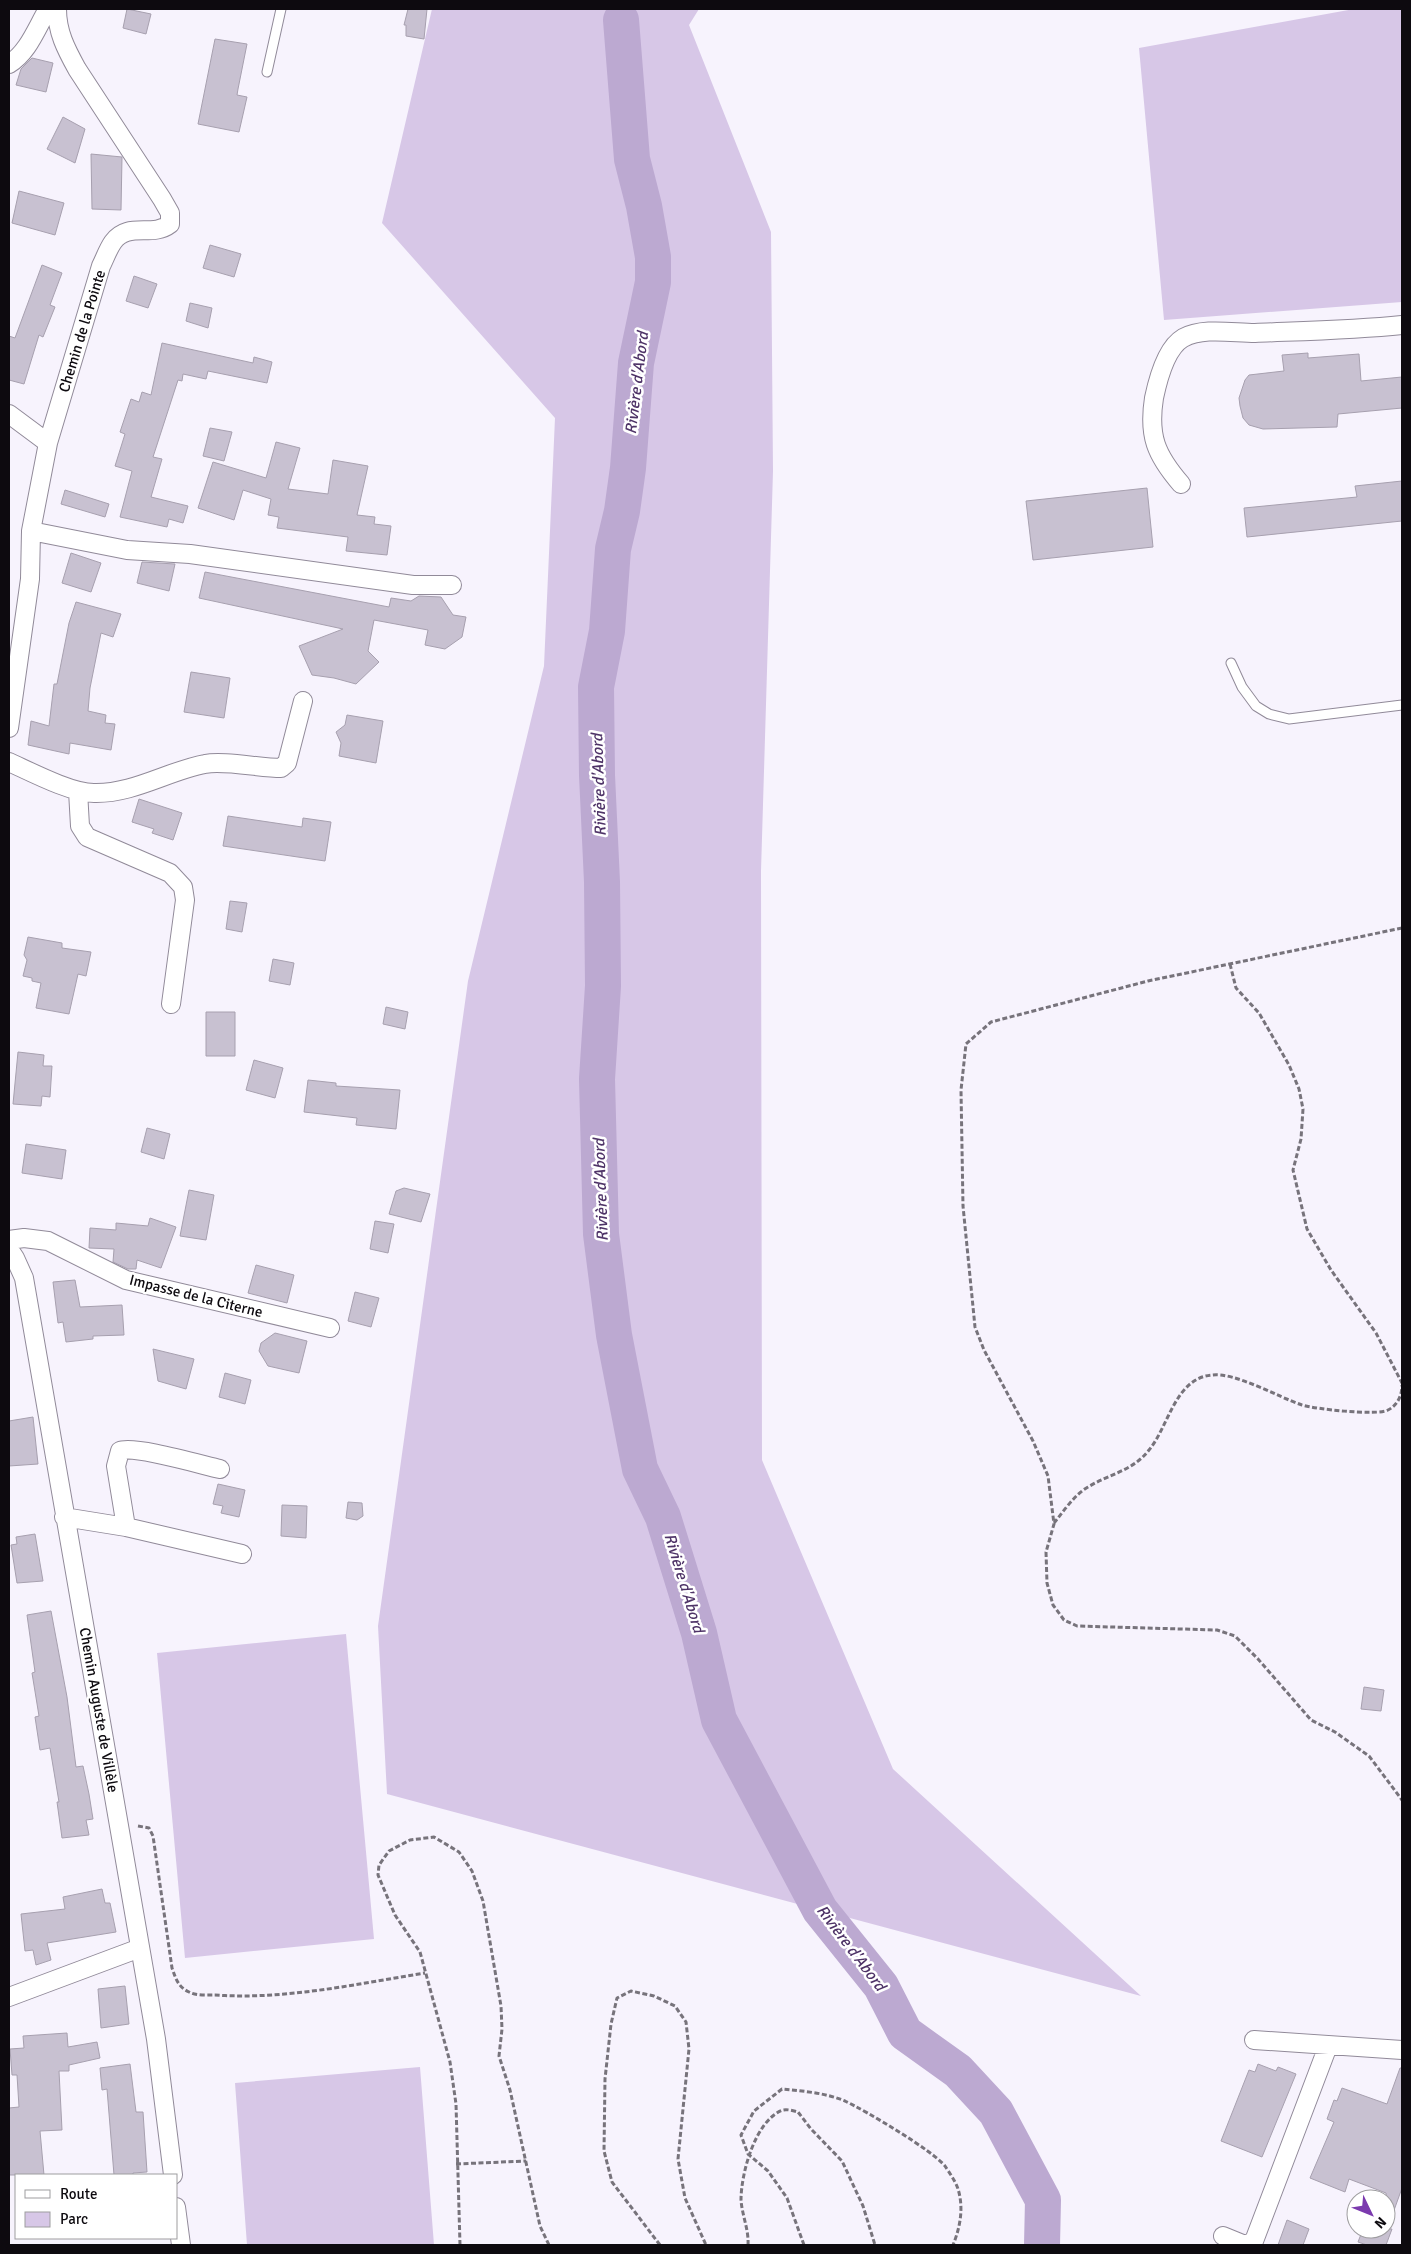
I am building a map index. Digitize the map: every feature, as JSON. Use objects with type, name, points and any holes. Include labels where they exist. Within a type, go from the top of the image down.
[{"type":"street","points":[[9,64],[26,47],[48,9]]},
{"type":"street","name":"Chemin de la Pointe","points":[[9,728],[10,702],[30,579],[31,531],[48,443],[101,266],[114,241],[123,233],[135,230],[151,232],[163,230],[170,224],[170,213],[162,199],[69,54],[57,25],[57,9]]},
{"type":"street","points":[[1181,484],[1165,466],[1154,442],[1151,420],[1155,395],[1162,372],[1172,348],[1183,338],[1208,333],[1253,333],[1402,325]]},
{"type":"street","points":[[9,414],[48,443]]},
{"type":"street","points":[[31,531],[127,550],[190,554],[413,585],[452,585]]},
{"type":"street","points":[[9,762],[78,791],[95,793],[131,788],[182,769],[208,763],[281,768],[287,763],[303,701]]},
{"type":"street","points":[[78,791],[80,826],[87,837],[170,873],[182,887],[185,900],[171,1004]]},
{"type":"street","name":"Impasse de la Citerne","points":[[9,1240],[24,1238],[48,1241],[126,1280],[330,1328]]},
{"type":"street","name":"Chemin Auguste de Villèle","points":[[9,1249],[24,1278],[156,2039],[172,2174]]},
{"type":"street","points":[[126,1527],[116,1466],[120,1451],[126,1449],[140,1451],[220,1469]]},
{"type":"street","points":[[64,1517],[126,1527],[242,1554]]},
{"type":"street","points":[[9,1997],[140,1948]]},
{"type":"street","points":[[1254,2040],[1402,2050]]},
{"type":"street","points":[[1223,2236],[1245,2245],[1254,2241],[1328,2046]]},
{"type":"street","points":[[178,2222],[181,2245]]},
{"type":"lane","points":[[267,72],[281,9]]},
{"type":"lane","points":[[1231,663],[1242,687],[1256,706],[1269,714],[1279,717],[1288,719],[1402,705]]},
{"type":"path","points":[[1054,1524],[1048,1476],[1034,1441],[984,1350],[975,1327],[963,1206],[961,1090],[966,1044],[991,1022],[1148,981],[1402,928]]},
{"type":"path","points":[[1230,964],[1236,988],[1259,1013],[1289,1065],[1299,1089],[1303,1109],[1301,1139],[1293,1170],[1307,1229],[1331,1270],[1376,1334],[1402,1384],[1402,1394],[1395,1404],[1387,1410],[1376,1412],[1324,1410],[1303,1405],[1232,1377],[1214,1374],[1199,1377],[1188,1384],[1178,1398],[1150,1450],[1137,1462],[1121,1472],[1087,1487],[1073,1500],[1054,1524],[1046,1552],[1047,1583],[1053,1605],[1064,1620],[1077,1626],[1216,1630],[1235,1636],[1258,1659],[1311,1720],[1335,1732],[1369,1756],[1402,1800]]},
{"type":"path","points":[[120,1831],[144,1826],[149,1828],[153,1836],[172,1968],[177,1985],[190,1993],[235,1997],[270,1995],[339,1987],[424,1973]]},
{"type":"path","points":[[460,2245],[456,2164],[456,2104],[450,2062],[424,1973],[420,1952],[395,1914],[378,1875],[379,1864],[389,1851],[410,1840],[434,1836],[459,1852],[472,1871],[483,1901],[501,2006],[502,2029],[499,2056],[510,2090],[540,2226],[549,2245]]},
{"type":"path","points":[[660,2245],[612,2182],[604,2150],[605,2080],[611,2024],[617,1998],[631,1991],[654,1996],[675,2006],[686,2022],[690,2049],[680,2126],[678,2159],[684,2198],[706,2245]]},
{"type":"path","points":[[804,2245],[787,2198],[768,2171],[748,2154],[741,2136],[754,2111],[782,2089],[810,2091],[845,2101],[917,2144],[944,2165],[958,2189],[961,2208],[959,2230],[953,2245]]},
{"type":"path","points":[[748,2245],[741,2200],[748,2154],[769,2119],[784,2110],[798,2112],[816,2135],[842,2161],[863,2206],[875,2245]]},
{"type":"path","points":[[456,2164],[526,2161]]},
{"type":"green space","points":[[432,9],[699,9],[689,25],[771,232],[773,471],[761,871],[762,1460],[893,1769],[1141,1996],[387,1794],[378,1626],[468,981],[544,666],[555,418],[382,223]]},
{"type":"green space","points":[[1354,9],[1402,9],[1402,302],[1164,320],[1139,48]]},
{"type":"green space","points":[[346,1634],[374,1939],[185,1958],[157,1653]]},
{"type":"green space","points":[[420,2067],[434,2245],[247,2245],[235,2083]]},
{"type":"building","points":[[127,9],[151,14],[146,34],[123,28]]},
{"type":"building","points":[[408,9],[427,9],[424,39],[406,36],[406,25],[404,25]]},
{"type":"building","points":[[215,39],[247,44],[237,95],[247,97],[239,132],[198,124]]},
{"type":"building","points":[[32,58],[53,63],[46,92],[16,85],[21,69]]},
{"type":"building","points":[[63,117],[85,129],[75,163],[47,149]]},
{"type":"building","points":[[91,154],[122,157],[121,210],[92,209]]},
{"type":"building","points":[[19,191],[64,203],[55,235],[12,223]]},
{"type":"building","points":[[210,245],[241,254],[234,277],[203,268]]},
{"type":"building","points":[[42,265],[62,273],[50,305],[55,307],[43,337],[39,335],[24,384],[9,380],[9,336],[15,338]]},
{"type":"building","points":[[134,276],[157,284],[148,308],[126,301]]},
{"type":"building","points":[[190,303],[212,308],[208,328],[186,321]]},
{"type":"building","points":[[162,343],[253,363],[254,357],[272,362],[267,383],[208,371],[206,379],[183,374],[182,381],[178,380],[153,457],[162,459],[151,497],[188,506],[183,523],[169,519],[167,527],[120,517],[132,471],[115,466],[125,434],[120,432],[131,399],[139,402],[142,392],[151,395]]},
{"type":"building","points":[[1308,353],[1308,358],[1359,354],[1361,381],[1402,377],[1402,408],[1338,414],[1337,427],[1263,429],[1249,425],[1243,418],[1239,398],[1245,380],[1249,375],[1284,371],[1282,355]]},
{"type":"building","points":[[210,428],[232,432],[224,461],[203,456]]},
{"type":"building","points":[[276,442],[300,448],[288,489],[328,494],[333,460],[368,466],[357,515],[375,517],[374,524],[391,526],[387,555],[346,551],[348,537],[277,528],[279,517],[268,515],[271,499],[243,490],[234,520],[198,508],[213,462],[266,478]]},
{"type":"building","points":[[1402,481],[1402,521],[1247,537],[1244,508],[1357,497],[1355,486]]},
{"type":"building","points":[[1147,488],[1153,547],[1033,560],[1026,501]]},
{"type":"building","points":[[65,490],[109,504],[105,517],[61,504]]},
{"type":"building","points":[[71,553],[101,563],[91,592],[62,583]]},
{"type":"building","points":[[142,562],[175,564],[169,591],[137,583]]},
{"type":"building","points":[[205,572],[389,607],[391,598],[411,601],[419,596],[441,597],[453,615],[466,617],[462,637],[445,649],[425,645],[428,630],[374,620],[368,651],[379,662],[356,684],[312,675],[299,646],[343,629],[199,598]]},
{"type":"building","points":[[76,602],[121,614],[113,637],[101,633],[90,688],[88,711],[106,715],[105,723],[115,724],[111,750],[70,743],[69,754],[28,745],[31,721],[49,726],[54,684],[57,684],[69,623]]},
{"type":"building","points":[[191,672],[230,678],[224,718],[184,712]]},
{"type":"building","points":[[347,715],[383,721],[376,763],[339,756],[341,743],[336,732],[345,725]]},
{"type":"building","points":[[139,799],[182,813],[173,840],[152,833],[154,829],[132,822]]},
{"type":"building","points":[[228,816],[302,827],[303,818],[331,822],[325,861],[223,846]]},
{"type":"building","points":[[230,901],[247,903],[242,932],[226,929]]},
{"type":"building","points":[[28,937],[62,943],[62,948],[91,952],[86,976],[78,974],[69,1014],[36,1008],[41,983],[23,976],[27,960],[24,955]]},
{"type":"building","points":[[273,959],[294,963],[290,985],[269,981]]},
{"type":"building","points":[[386,1007],[408,1012],[405,1029],[383,1024]]},
{"type":"building","points":[[206,1012],[235,1012],[235,1056],[206,1056]]},
{"type":"building","points":[[18,1052],[44,1055],[43,1066],[52,1066],[50,1097],[42,1096],[41,1106],[13,1104]]},
{"type":"building","points":[[254,1060],[283,1068],[275,1098],[246,1090]]},
{"type":"building","points":[[308,1080],[336,1083],[336,1086],[400,1090],[396,1129],[356,1125],[357,1118],[304,1112]]},
{"type":"building","points":[[147,1128],[170,1134],[164,1159],[141,1152]]},
{"type":"building","points":[[26,1144],[66,1150],[62,1179],[22,1173]]},
{"type":"building","points":[[404,1188],[430,1194],[421,1222],[389,1214],[396,1191]]},
{"type":"building","points":[[189,1190],[214,1195],[206,1240],[180,1236]]},
{"type":"building","points":[[150,1218],[176,1227],[161,1268],[137,1260],[136,1269],[128,1269],[113,1262],[114,1249],[89,1248],[90,1228],[116,1230],[116,1223],[148,1226]]},
{"type":"building","points":[[375,1221],[394,1224],[388,1253],[370,1249]]},
{"type":"building","points":[[256,1265],[294,1275],[287,1303],[248,1293]]},
{"type":"building","points":[[75,1280],[80,1307],[122,1305],[124,1335],[93,1336],[93,1339],[66,1342],[63,1322],[58,1323],[53,1282]]},
{"type":"building","points":[[355,1292],[379,1298],[371,1327],[348,1321]]},
{"type":"building","points":[[275,1333],[307,1341],[299,1373],[268,1366],[259,1351],[261,1343]]},
{"type":"building","points":[[153,1349],[194,1359],[186,1389],[158,1381]]},
{"type":"building","points":[[225,1373],[251,1380],[245,1404],[219,1397]]},
{"type":"building","points":[[33,1417],[38,1464],[9,1466],[9,1421]]},
{"type":"building","points":[[218,1484],[245,1490],[239,1517],[221,1513],[223,1506],[213,1504]]},
{"type":"building","points":[[348,1502],[362,1503],[363,1516],[357,1520],[346,1518]]},
{"type":"building","points":[[282,1505],[307,1506],[306,1538],[281,1536]]},
{"type":"building","points":[[35,1534],[43,1581],[17,1583],[11,1545],[17,1544],[16,1537]]},
{"type":"building","points":[[51,1611],[67,1697],[76,1767],[83,1766],[93,1819],[86,1820],[89,1835],[62,1838],[57,1802],[59,1802],[50,1748],[40,1750],[35,1717],[39,1716],[32,1673],[35,1672],[27,1615]]},
{"type":"building","points":[[1364,1687],[1384,1690],[1381,1711],[1361,1709]]},
{"type":"building","points":[[102,1889],[105,1903],[110,1903],[116,1932],[47,1943],[51,1960],[36,1965],[33,1950],[25,1951],[21,1914],[65,1909],[63,1897]]},
{"type":"building","points":[[125,1986],[129,2024],[101,2028],[98,1989]]},
{"type":"building","points":[[67,2033],[68,2047],[97,2042],[100,2058],[69,2065],[69,2071],[59,2071],[62,2130],[40,2131],[44,2174],[9,2175],[9,2108],[19,2107],[17,2075],[12,2075],[10,2049],[24,2048],[23,2036]]},
{"type":"building","points":[[130,2064],[136,2112],[143,2112],[147,2172],[114,2174],[107,2089],[102,2090],[100,2068]]},
{"type":"building","points":[[1258,2064],[1276,2071],[1278,2067],[1296,2074],[1262,2157],[1221,2141],[1249,2070],[1255,2072]]},
{"type":"building","points":[[1400,2068],[1402,2068],[1402,2188],[1396,2205],[1396,2189],[1375,2189],[1349,2179],[1345,2192],[1310,2178],[1334,2122],[1327,2119],[1334,2100],[1337,2101],[1342,2088],[1387,2104]]},
{"type":"building","points":[[1287,2220],[1309,2229],[1303,2245],[1278,2245]]},
{"type":"building","points":[[1359,2239],[1388,2239],[1386,2245],[1367,2245],[1358,2242]]},
{"type":"waterway","name":"Rivière d'Abord","points":[[621,20],[632,159],[644,206],[653,257],[653,282],[636,363],[628,468],[622,511],[613,549],[607,631],[596,687],[603,986],[597,1079],[601,1234],[614,1335],[640,1469],[663,1517],[699,1633],[719,1720],[820,1910],[881,1986],[905,2033],[958,2071],[996,2112],[1043,2200],[1042,2245]]}]
